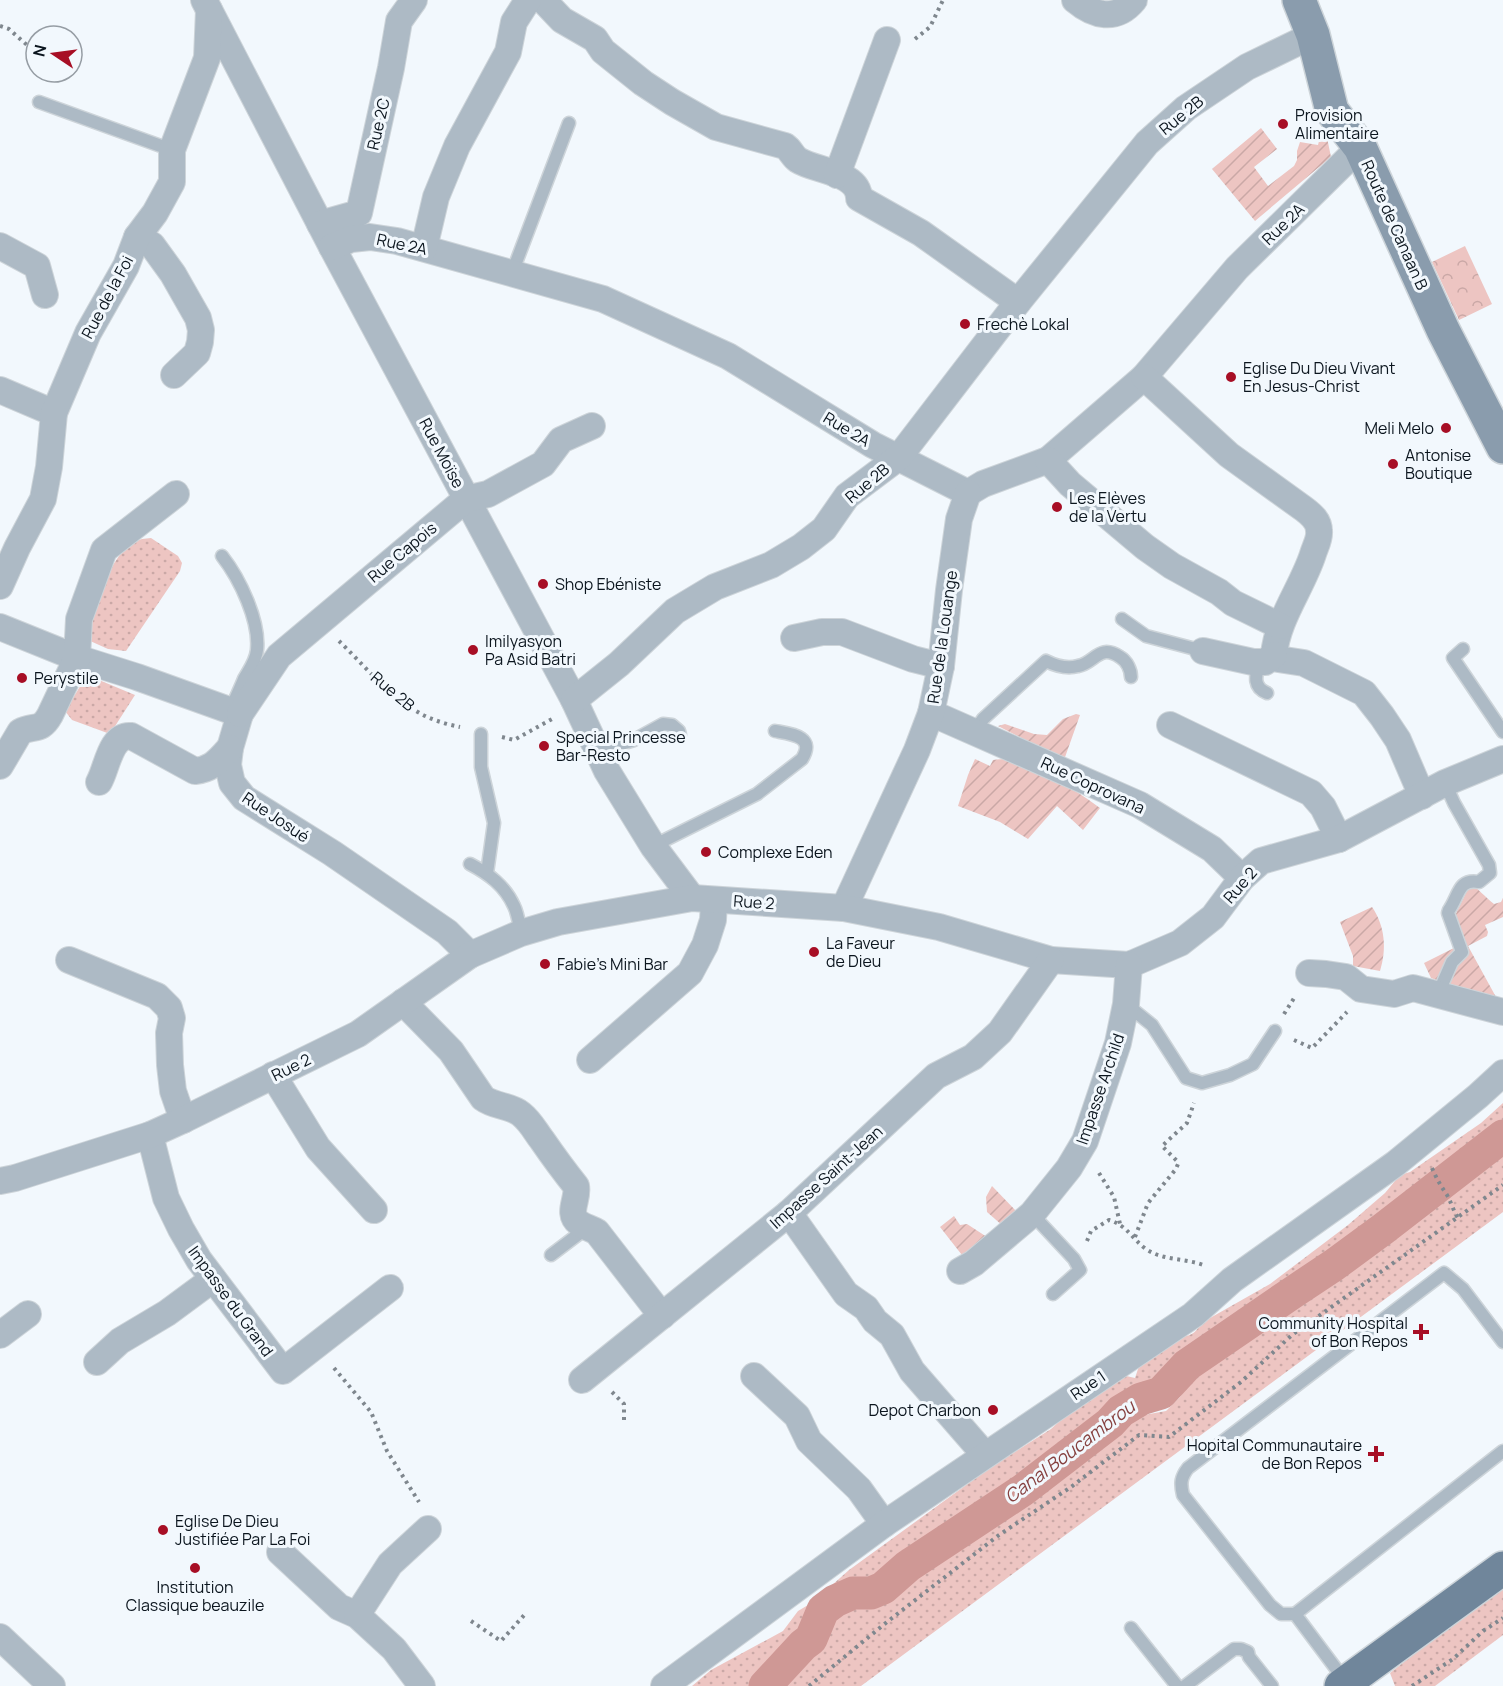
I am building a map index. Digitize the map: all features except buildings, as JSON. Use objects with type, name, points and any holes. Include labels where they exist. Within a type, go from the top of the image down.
[{"type":"main road","points":[[1346,1685],[1503,1568]]},
{"type":"street","name":"Rue 2C","points":[[320,224],[359,213],[399,21],[414,0]]},
{"type":"street","points":[[424,248],[436,197],[458,146],[508,52],[514,22],[528,0]]},
{"type":"street","points":[[543,0],[562,20],[595,39],[603,51],[643,83],[672,102],[716,127],[785,146],[797,159],[854,183],[858,188],[859,198],[921,234],[1018,302]]},
{"type":"street","points":[[1075,0],[1096,14],[1108,14],[1120,11],[1134,0]]},
{"type":"street","name":"Route de Canaan B","points":[[1299,0],[1313,35],[1332,111],[1360,147],[1443,330],[1503,447]]},
{"type":"street","name":"Rue Moïse","points":[[207,5],[332,248],[574,700],[607,771],[653,846],[703,899]]},
{"type":"street","name":"Rue de la Foi","points":[[0,586],[43,499],[49,467],[54,413],[88,333],[126,266],[137,237],[155,213],[172,182],[172,150],[207,58],[207,5]]},
{"type":"street","name":"Rue 2B","points":[[574,700],[619,664],[675,611],[715,587],[771,565],[801,547],[824,529],[847,496],[899,457],[1018,302],[1147,143],[1185,108],[1247,67],[1313,35]]},
{"type":"street","points":[[837,175],[887,40]]},
{"type":"street","name":"Rue 2A","points":[[332,248],[351,239],[370,237],[397,241],[603,298],[728,356],[873,446],[968,493],[983,484],[1048,460],[1144,377],[1237,267],[1360,147]]},
{"type":"street","points":[[137,237],[152,245],[173,274],[198,318],[201,330],[197,353],[174,375]]},
{"type":"street","points":[[0,246],[37,266],[45,295]]},
{"type":"street","points":[[1144,377],[1229,455],[1304,508],[1317,522],[1319,536],[1307,572],[1266,659]]},
{"type":"street","points":[[0,390],[54,413]]},
{"type":"street","name":"Rue Capois","points":[[235,712],[279,656],[466,499],[488,494],[543,464],[561,440],[592,426]]},
{"type":"street","points":[[1048,460],[1070,484],[1145,547],[1233,603],[1280,626]]},
{"type":"street","name":"Rue de la Louange","points":[[844,908],[917,750],[931,713],[941,666],[959,519],[968,493]]},
{"type":"street","points":[[0,766],[23,729],[40,727],[46,722],[77,658],[79,619],[104,550],[176,494]]},
{"type":"street","points":[[0,627],[77,658],[235,712]]},
{"type":"street","points":[[794,638],[822,632],[842,632],[914,659],[941,666]]},
{"type":"street","points":[[1203,651],[1304,663],[1364,693],[1398,740],[1422,796]]},
{"type":"street","name":"Rue Josué","points":[[235,712],[228,765],[232,783],[244,798],[332,853],[447,932],[470,955]]},
{"type":"street","name":"Rue Coprovana","points":[[931,713],[1140,805],[1212,849],[1242,878]]},
{"type":"street","points":[[1170,725],[1311,793],[1323,807],[1339,839]]},
{"type":"street","points":[[99,782],[108,757],[119,739],[126,736],[131,736],[195,771],[212,767],[230,748]]},
{"type":"street","name":"Rue 2","points":[[0,1181],[150,1135],[183,1120],[358,1034],[470,955],[521,933],[558,922],[703,899],[844,908],[939,927],[1051,960],[1129,964],[1180,943],[1213,917],[1242,878],[1261,861],[1339,839],[1444,783],[1503,759]]},
{"type":"street","points":[[590,1060],[690,973],[705,945],[713,920],[703,899]]},
{"type":"street","points":[[69,960],[157,996],[169,1008],[172,1018],[169,1033],[173,1091],[183,1120]]},
{"type":"street","name":"Impasse Saint-Jean","points":[[587,1376],[789,1214],[936,1076],[972,1058],[1000,1032],[1051,960]]},
{"type":"street","name":"Impasse Archild","points":[[960,1270],[974,1263],[1032,1214],[1069,1168],[1085,1141],[1118,1043],[1126,1004],[1129,964]]},
{"type":"street","points":[[1309,973],[1346,977],[1361,989],[1394,994],[1413,988],[1503,1012]]},
{"type":"street","points":[[403,1002],[452,1051],[483,1098],[489,1103],[520,1113],[531,1124],[576,1186],[577,1195],[572,1208],[576,1220],[581,1225],[597,1232],[662,1316]]},
{"type":"street","name":"Rue 1","points":[[664,1686],[884,1524],[1193,1315],[1232,1280],[1395,1164],[1503,1073]]},
{"type":"street","points":[[273,1075],[318,1148],[374,1210]]},
{"type":"street","name":"Impasse du Grand","points":[[150,1135],[166,1198],[181,1229],[199,1260],[283,1371],[390,1288]]},
{"type":"street","points":[[789,1214],[846,1294],[866,1308],[875,1321],[892,1335],[912,1371],[985,1455]]},
{"type":"street","points":[[97,1362],[120,1341],[167,1312],[213,1279]]},
{"type":"street","points":[[0,1335],[28,1314]]},
{"type":"street","points":[[754,1376],[797,1416],[809,1441],[859,1489],[884,1524]]},
{"type":"street","points":[[357,1615],[390,1564],[428,1529]]},
{"type":"street","points":[[280,1552],[339,1607],[357,1615],[394,1649],[422,1686]]},
{"type":"street","points":[[3,1647],[52,1686]]},
{"type":"lane","points":[[39,102],[172,150]]},
{"type":"lane","points":[[512,273],[569,123]]},
{"type":"lane","points":[[222,556],[242,590],[252,613],[256,630],[257,650],[254,662],[235,712]]},
{"type":"lane","points":[[1122,619],[1146,636],[1203,651]]},
{"type":"lane","points":[[1463,649],[1453,658],[1503,732]]},
{"type":"lane","points":[[974,732],[983,719],[1046,661],[1062,667],[1080,666],[1105,652],[1112,652],[1123,659],[1131,672],[1131,677]]},
{"type":"lane","points":[[1266,659],[1256,675],[1256,684],[1266,693]]},
{"type":"lane","points":[[598,752],[634,740],[663,724],[672,725],[680,735]]},
{"type":"lane","points":[[653,846],[757,794],[802,759],[806,746],[801,738],[798,735],[775,731]]},
{"type":"lane","points":[[481,734],[481,767],[494,823],[487,873]]},
{"type":"lane","points":[[1438,994],[1452,962],[1462,952],[1448,913],[1449,910],[1461,886],[1466,882],[1479,882],[1490,873],[1489,865],[1444,783]]},
{"type":"lane","points":[[470,864],[487,873],[503,888],[515,906],[521,933]]},
{"type":"lane","points":[[1126,1004],[1152,1025],[1186,1078],[1202,1083],[1230,1075],[1253,1064],[1275,1031]]},
{"type":"lane","points":[[1032,1214],[1074,1259],[1080,1270],[1053,1294]]},
{"type":"lane","points":[[551,1255],[589,1227]]},
{"type":"lane","points":[[1503,1342],[1463,1289],[1444,1273],[1188,1468],[1182,1476],[1180,1485],[1183,1495],[1269,1605],[1281,1614],[1294,1614],[1503,1450]]},
{"type":"lane","points":[[1294,1614],[1346,1685]]},
{"type":"lane","points":[[1131,1628],[1178,1686]]},
{"type":"lane","points":[[1185,1686],[1234,1649],[1241,1649],[1248,1652],[1249,1657],[1272,1686]]},
{"type":"path","points":[[887,40],[914,40],[930,27],[943,0]]},
{"type":"path","points":[[0,26],[9,28],[24,42]]},
{"type":"path","name":"Rue 2B","points":[[319,622],[393,694],[415,711],[490,737],[514,740],[558,715],[574,700]]},
{"type":"path","points":[[1309,973],[1275,1031],[1312,1048],[1352,1007],[1361,989]]},
{"type":"path","points":[[1135,1237],[1148,1203],[1178,1164],[1162,1146],[1187,1122],[1202,1083]]},
{"type":"path","points":[[1418,1145],[1458,1218]]},
{"type":"path","points":[[1082,1146],[1114,1197],[1120,1224]]},
{"type":"path","points":[[809,1686],[999,1535],[1071,1487],[1139,1436],[1169,1437],[1240,1382],[1292,1335],[1503,1185]]},
{"type":"path","points":[[1074,1259],[1083,1248],[1091,1231],[1109,1220],[1120,1224],[1146,1249],[1177,1260],[1195,1261],[1232,1280]]},
{"type":"path","points":[[316,1347],[371,1412],[387,1451],[423,1510],[428,1529]]},
{"type":"path","points":[[587,1376],[624,1404],[624,1423]]},
{"type":"path","points":[[471,1621],[501,1641],[526,1613]]},
{"type":"path","points":[[1412,1686],[1453,1659],[1483,1631],[1503,1618]]},
{"type":"green space","points":[[1261,128],[1277,149],[1254,167],[1268,186],[1294,166],[1300,142],[1318,145],[1319,141],[1314,136],[1325,128],[1331,157],[1255,221],[1212,169]]},
{"type":"green space","points":[[1465,246],[1492,304],[1459,320],[1432,262]]},
{"type":"green space","points":[[151,538],[178,556],[182,563],[180,571],[126,651],[108,649],[88,640],[91,605],[113,565],[127,544]]},
{"type":"green space","points":[[87,675],[135,695],[110,734],[72,720],[65,711]]},
{"type":"green space","points":[[1076,714],[1080,715],[1064,760],[998,726],[1005,724],[1034,734],[1047,735],[1063,719]]},
{"type":"green space","points":[[975,759],[990,766],[993,760],[1004,759],[1030,765],[1068,786],[1100,808],[1083,830],[1057,806],[1028,839],[1000,822],[958,806]]},
{"type":"green space","points":[[1470,884],[1494,904],[1501,902],[1503,898],[1503,917],[1485,925],[1487,936],[1468,946],[1496,997],[1473,993],[1431,978],[1424,963],[1454,948],[1448,933]]},
{"type":"green space","points":[[1372,907],[1380,922],[1384,938],[1384,954],[1380,971],[1353,966],[1353,956],[1340,922]]},
{"type":"green space","points":[[1503,1103],[1503,1127],[1406,1196],[1392,1208],[1378,1226],[1268,1304],[1237,1322],[1171,1372],[1157,1389],[1114,1408],[1084,1437],[980,1510],[941,1530],[871,1587],[854,1588],[829,1599],[813,1618],[807,1634],[757,1686],[692,1686],[711,1670],[783,1631],[798,1611],[813,1602],[849,1570],[991,1467],[1051,1429],[1074,1408],[1122,1375],[1135,1378],[1139,1366],[1179,1336],[1191,1335],[1203,1322],[1270,1284],[1348,1225],[1385,1193],[1400,1175],[1410,1172],[1481,1123]]},
{"type":"green space","points":[[1503,1155],[1503,1212],[861,1686],[771,1686],[825,1634],[833,1617],[851,1605],[875,1599],[911,1579],[964,1536],[1071,1464],[1095,1443],[1144,1415],[1166,1411],[1180,1397],[1202,1364]]},
{"type":"green space","points":[[992,1186],[1019,1214],[1003,1226],[987,1212],[986,1197]]},
{"type":"green space","points":[[954,1216],[960,1225],[967,1224],[990,1239],[969,1264],[940,1227]]},
{"type":"green space","points":[[1503,1584],[1503,1635],[1435,1686],[1395,1686],[1390,1673]]},
{"type":"waterway","name":"Canal Boucambrou","points":[[765,1686],[811,1639],[823,1610],[835,1601],[853,1593],[871,1593],[883,1588],[908,1566],[1023,1490],[1110,1423],[1121,1411],[1141,1399],[1161,1393],[1187,1365],[1334,1265],[1503,1136]]},
{"type":"place","name":"Provision Alimentaire","points":[[1283,124]]},
{"type":"place","name":"Frechè Lokal","points":[[965,324]]},
{"type":"place","name":"Eglise Du Dieu Vivant En Jesus-Christ","points":[[1231,377]]},
{"type":"place","name":"Meli Melo","points":[[1446,428]]},
{"type":"place","name":"Antonise Boutique","points":[[1393,464]]},
{"type":"place","name":"Les Elèves de la Vertu","points":[[1057,507]]},
{"type":"place","name":"Shop Ebéniste","points":[[543,584]]},
{"type":"place","name":"Imilyasyon Pa Asid Batri","points":[[473,650]]},
{"type":"place","name":"Perystile","points":[[22,678]]},
{"type":"place","name":"Special Princesse Bar-Resto","points":[[544,746]]},
{"type":"place","name":"Complexe Eden","points":[[706,852]]},
{"type":"place","name":"La Faveur de Dieu","points":[[814,952]]},
{"type":"place","name":"Fabie's Mini Bar","points":[[545,964]]},
{"type":"place","name":"Community Hospital of Bon Repos","points":[[1421,1332]]},
{"type":"place","name":"Depot Charbon","points":[[993,1410]]},
{"type":"place","name":"Hopital Communautaire de Bon Repos","points":[[1376,1454]]},
{"type":"place","name":"Eglise De Dieu Justifiée Par La Foi","points":[[163,1530]]},
{"type":"place","name":"Institution Classique beauzile","points":[[195,1568]]}]
